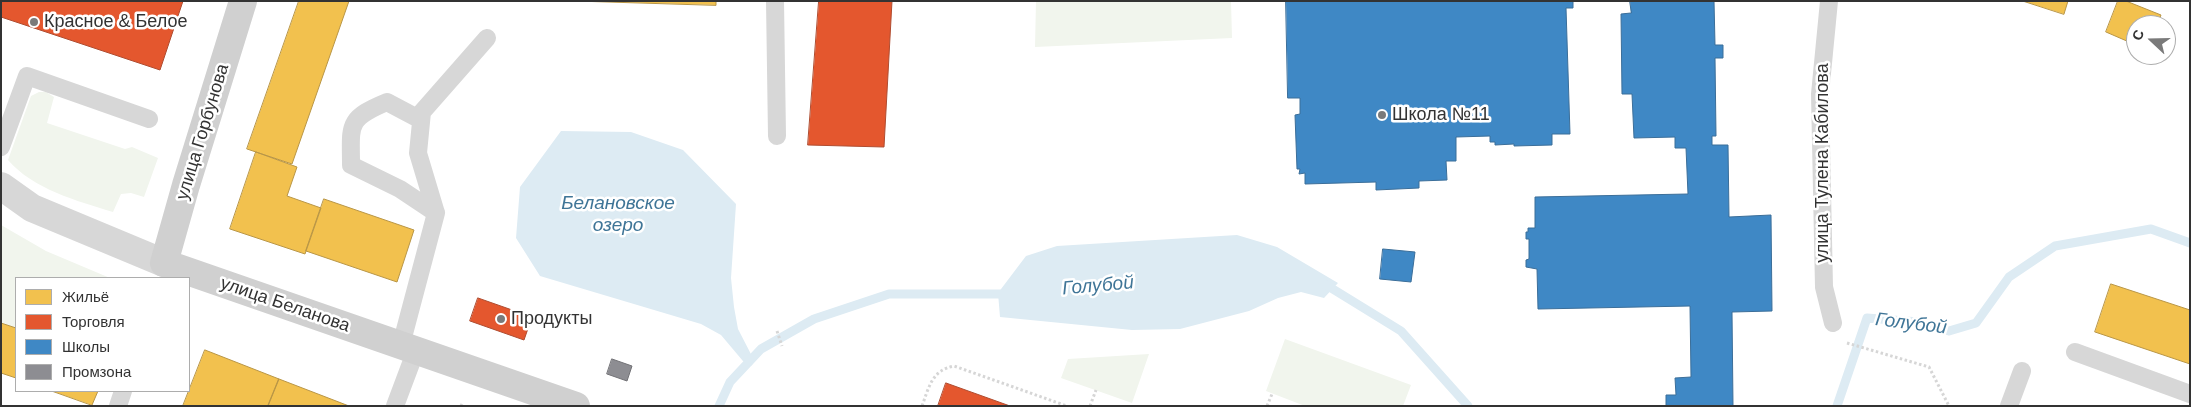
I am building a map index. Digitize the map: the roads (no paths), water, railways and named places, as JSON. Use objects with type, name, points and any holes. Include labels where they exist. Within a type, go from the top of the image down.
[{"type":"street","name":"улица Горбунова","points":[[162,271],[186,185],[243,1]]},
{"type":"street","name":"улица Беланова","points":[[1,186],[32,208],[162,271],[182,277]]},
{"type":"street","name":"улица Беланова","points":[[190,280],[409,347],[576,406]]},
{"type":"lane","points":[[775,1],[777,136]]},
{"type":"lane","name":"улица Тулена Кабилова","points":[[1828,1],[1820,103],[1824,288],[1833,324]]},
{"type":"lane","points":[[395,406],[436,213],[418,153],[422,112],[487,38]]},
{"type":"lane","points":[[1,147],[27,76],[149,119]]},
{"type":"lane","points":[[422,120],[387,102],[364,112],[352,128],[351,165],[400,190],[436,213]]},
{"type":"lane","points":[[2075,352],[2190,394]]},
{"type":"lane","points":[[2009,406],[2022,371]]},
{"type":"lane","points":[[118,406],[123,392]]},
{"type":"water","name":"Белановское озеро","points":[[561,131],[631,132],[683,150],[736,204],[731,278],[738,329],[754,360],[752,365],[748,367],[721,335],[701,324],[540,276],[516,238],[520,187]]},
{"type":"water","points":[[1237,235],[1277,247],[1338,283],[1324,298],[1301,292],[1278,298],[1249,311],[1180,329],[1132,330],[1000,317],[998,293],[1026,256],[1057,246]]},
{"type":"waterway","name":"Голубой","points":[[1837,406],[1867,318],[1919,322],[1949,331],[1976,323],[2009,277],[2055,246],[2151,229],[2190,243]]},
{"type":"waterway","name":"Голубой","points":[[1323,283],[1401,331],[1468,406]]},
{"type":"waterway","name":"Голубой","points":[[719,406],[730,382],[761,349],[814,319],[889,294],[1010,294]]},
{"type":"place","name":"Красное & Белое","points":[[34,22]]},
{"type":"place","name":"Школа №11","points":[[1382,115]]},
{"type":"place","name":"Продукты","points":[[501,319]]}]
